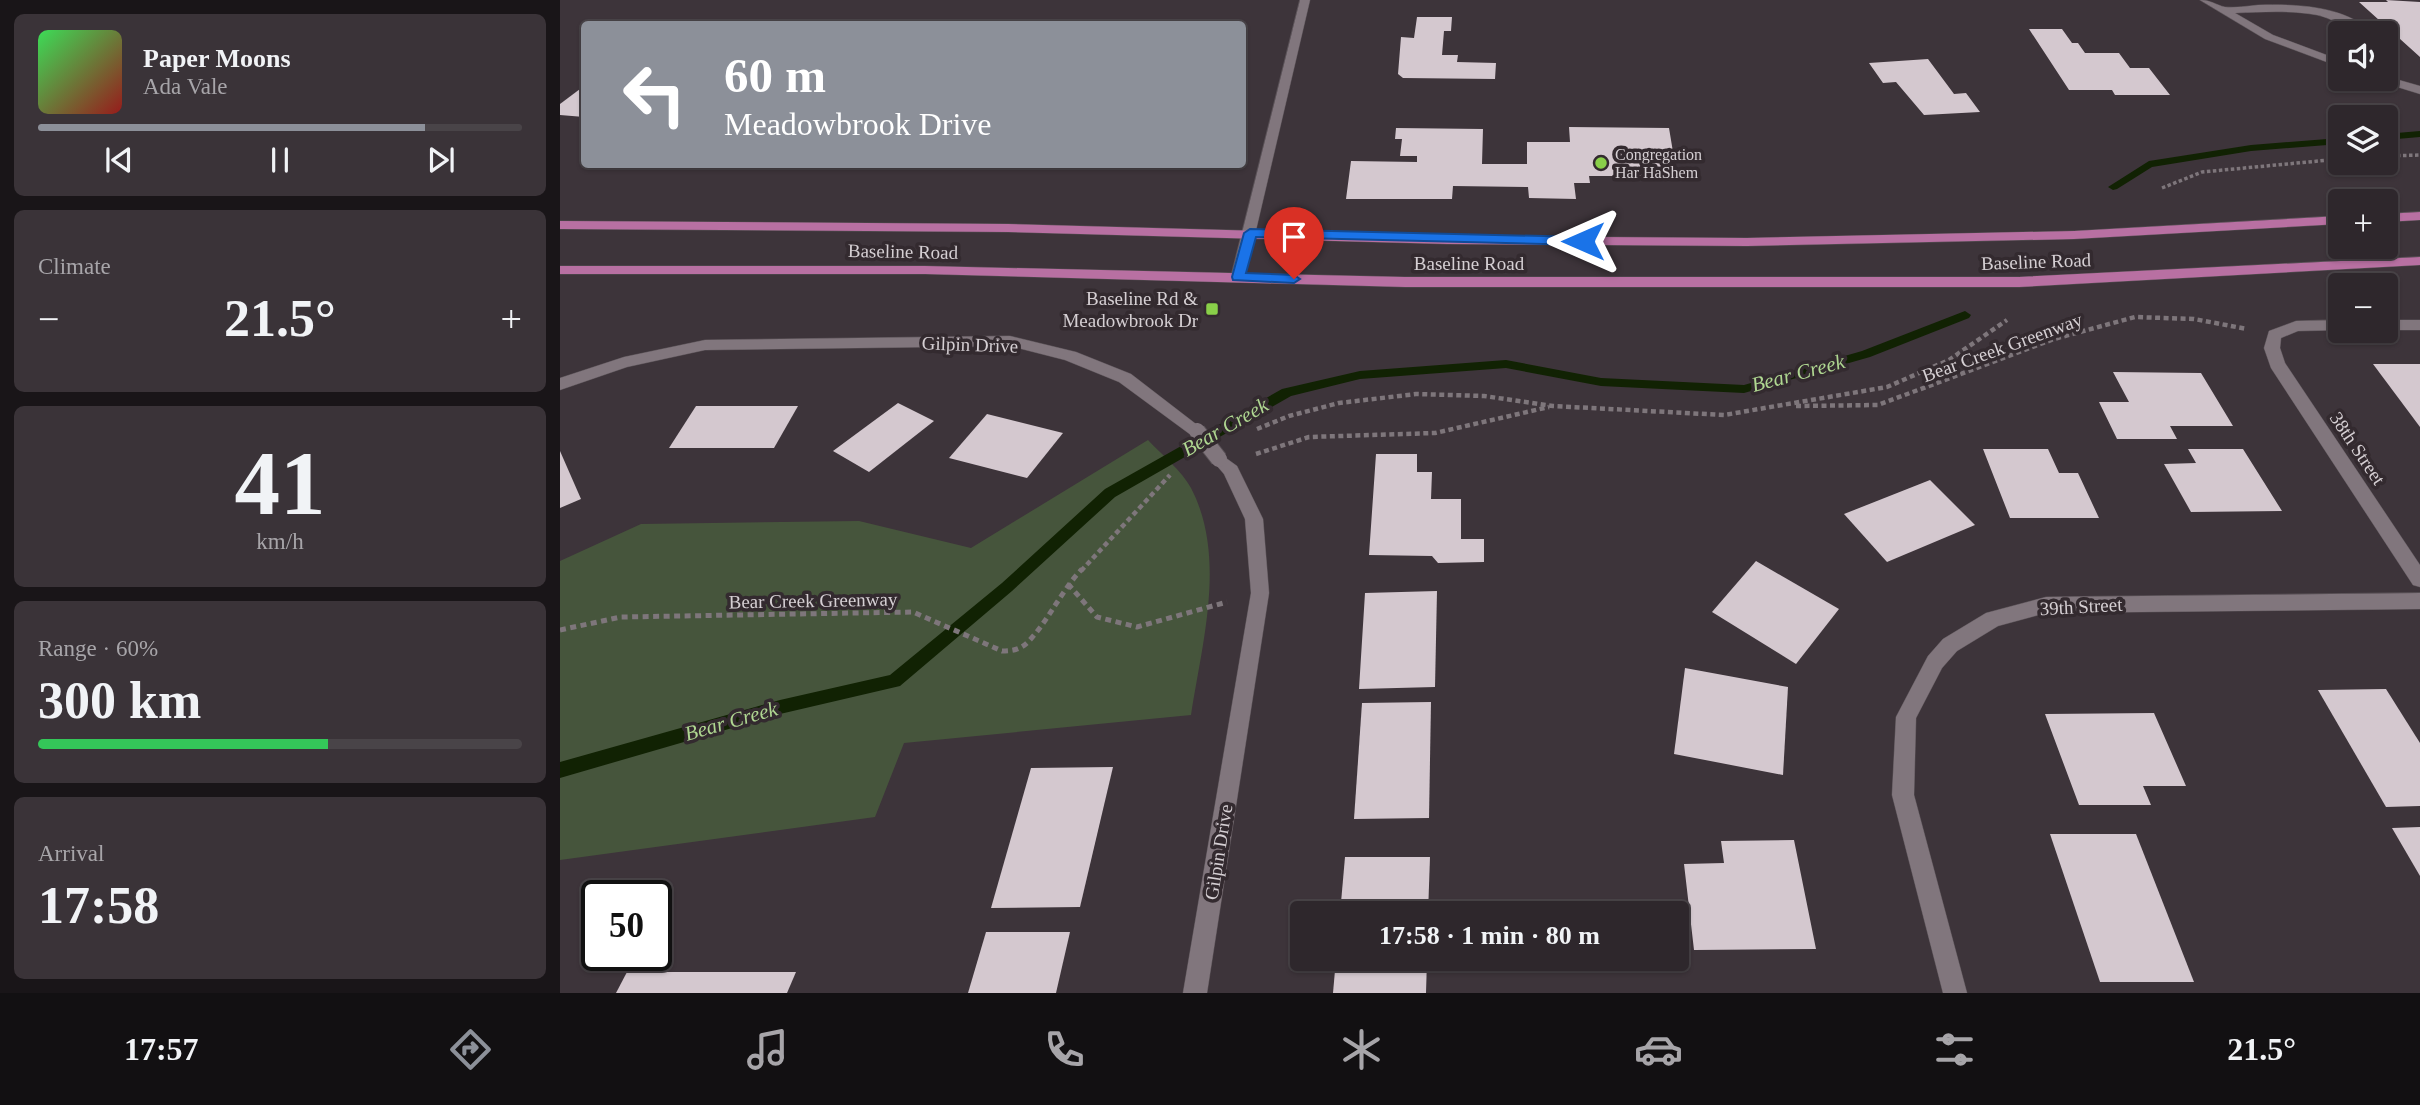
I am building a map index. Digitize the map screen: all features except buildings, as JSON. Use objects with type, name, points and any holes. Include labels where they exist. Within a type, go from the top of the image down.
[{"type":"main road","points":[[2398,217],[2420,216]]},
{"type":"main road","name":"Baseline Road","points":[[560,225],[802,225],[1250,233],[1447,240],[1774,242],[2074,235],[2328,220]]},
{"type":"main road","name":"Baseline Road","points":[[560,270],[912,270],[1405,282],[2019,282],[2420,261]]},
{"type":"street","points":[[1238,277],[1305,0]]},
{"type":"street","points":[[2205,0],[2290,47],[2328,60]]},
{"type":"street","points":[[2220,10],[2305,9],[2324,12],[2348,21]]},
{"type":"street","points":[[2398,83],[2420,90]]},
{"type":"street","points":[[2398,325],[2420,324]]},
{"type":"street","points":[[2274,335],[2296,326],[2328,325]]},
{"type":"street","name":"38th Street","points":[[2274,335],[2272,348],[2277,364],[2420,580]]},
{"type":"street","name":"Gilpin Drive","points":[[560,384],[624,362],[705,345],[1010,341],[1070,356],[1125,378],[1197,431],[1225,465],[1254,519],[1260,593],[1195,993]]},
{"type":"street","name":"39th Street","points":[[1955,993],[1903,795],[1906,717],[1935,662],[1950,645],[1993,619],[2046,605],[2420,601]]},
{"type":"path","points":[[2398,156],[2420,155]]},
{"type":"path","points":[[2162,188],[2202,172],[2328,160]]},
{"type":"path","name":"Bear Creek Greenway","points":[[1781,406],[1878,405],[2054,339],[2135,317],[2194,319],[2274,335]]},
{"type":"path","name":"Bear Creek Greenway","points":[[1257,429],[1289,416],[1339,403],[1416,394],[1485,396],[1553,406],[1724,415],[1887,387],[1949,360],[2007,320]]},
{"type":"path","name":"Bear Creek Greenway","points":[[1225,465],[1260,451],[1309,437],[1435,433],[1553,406]]},
{"type":"path","name":"Bear Creek Greenway","points":[[560,630],[621,617],[913,612],[1002,652],[1014,652],[1027,643],[1068,584],[1170,475]]},
{"type":"path","points":[[1068,584],[1097,617],[1137,627],[1260,593]]},
{"type":"green space","points":[[1148,440],[1177,469],[1191,488],[1202,515],[1208,542],[1209,600],[1191,715],[904,743],[875,817],[560,860],[560,561],[641,524],[859,521],[971,548]]},
{"type":"waterway","name":"Bear Creek","points":[[2398,136],[2420,134]]},
{"type":"waterway","name":"Bear Creek","points":[[2113,187],[2149,164],[2251,148],[2328,142]]},
{"type":"waterway","name":"Bear Creek","points":[[560,770],[780,707],[894,681],[1007,587],[1110,493],[1287,392],[1360,375],[1506,364],[1601,382],[1744,389],[1866,354],[1965,315]]},
{"type":"place","name":"Congregation Har HaShem","points":[[1601,163]]},
{"type":"place","name":"Baseline Rd & Meadowbrook Dr","points":[[1212,309]]},
{"type":"route","points":[[1294,279],[1238,277],[1250,233],[1447,240],[1583,241]]}]
